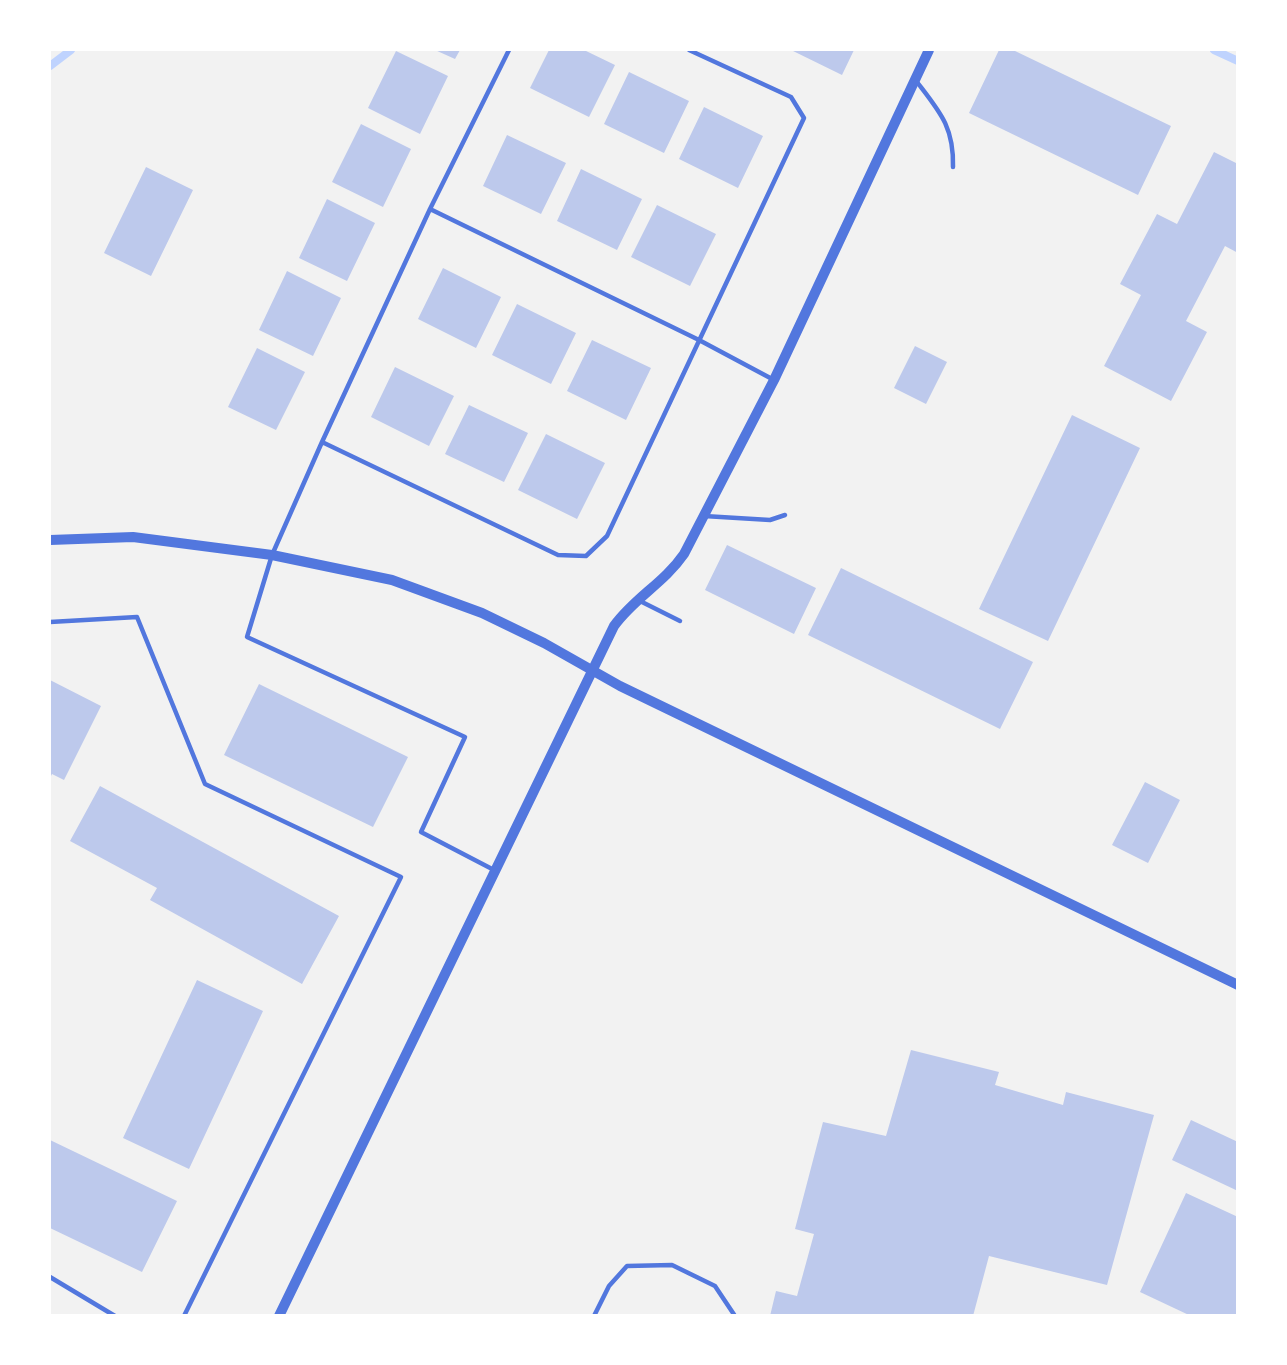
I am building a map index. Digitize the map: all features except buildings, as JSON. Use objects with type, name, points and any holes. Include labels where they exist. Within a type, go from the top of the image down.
[{"type":"street","points":[[279,1316],[591,669],[625,610],[672,571],[704,516],[774,380],[929,50]]},
{"type":"street","points":[[50,540],[133,537],[272,555],[392,580],[482,613],[544,642],[620,686],[1238,984]]},
{"type":"lane","points":[[494,871],[421,832],[465,737],[247,637],[272,555],[322,442],[430,209],[509,50]]},
{"type":"lane","points":[[322,442],[558,555],[586,556],[607,536],[804,118],[791,98],[689,50]]},
{"type":"lane","points":[[915,80],[947,122],[954,144],[953,167]]},
{"type":"lane","points":[[430,209],[699,340],[774,380]]},
{"type":"lane","points":[[704,516],[770,520],[785,515]]},
{"type":"lane","points":[[638,600],[680,621]]},
{"type":"lane","points":[[50,622],[137,617],[205,784],[401,877],[184,1316]]},
{"type":"lane","points":[[594,1316],[609,1286],[627,1266],[672,1265],[715,1286],[735,1316]]},
{"type":"lane","points":[[50,1277],[116,1316]]},
{"type":"waterway","points":[[50,66],[71,50]]},
{"type":"waterway","points":[[1214,50],[1238,61]]}]
